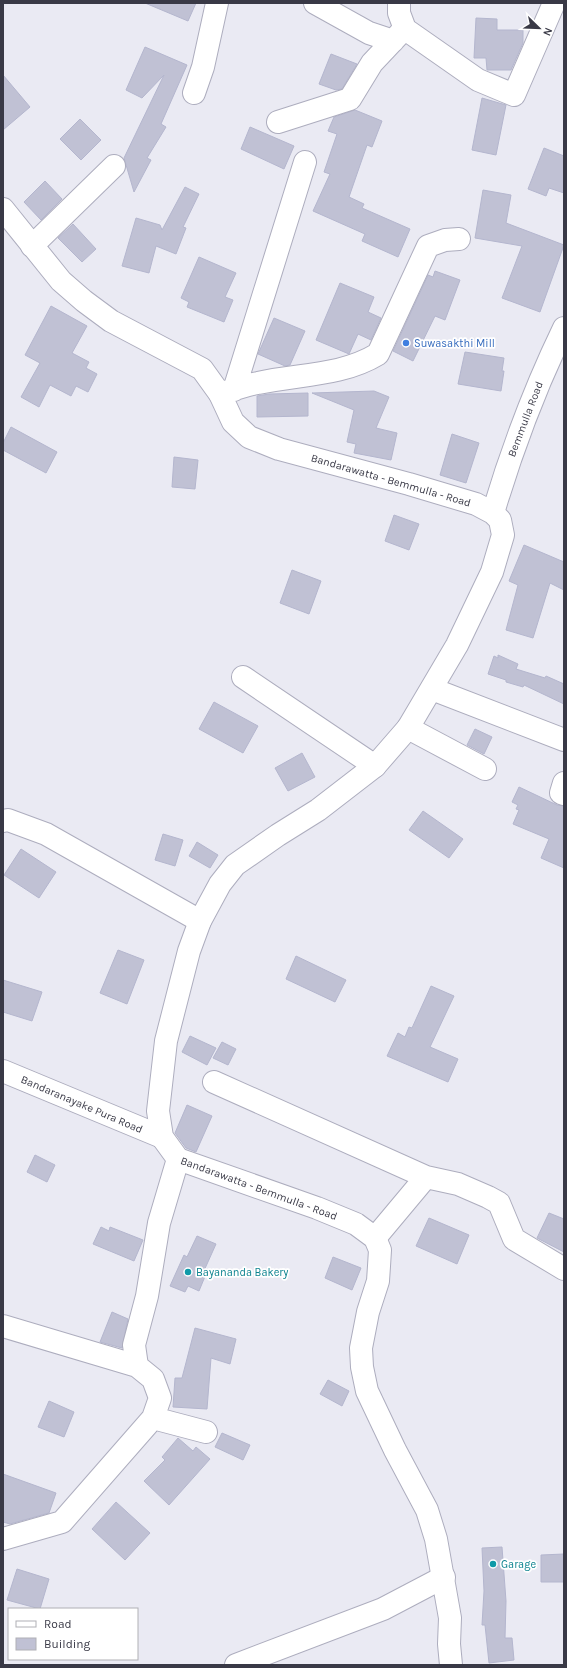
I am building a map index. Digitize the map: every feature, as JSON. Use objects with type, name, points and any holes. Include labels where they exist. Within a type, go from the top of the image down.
[{"type":"street","points":[[194,94],[203,67],[217,3]]},
{"type":"street","points":[[315,3],[369,33],[399,34],[478,80],[514,95],[554,3]]},
{"type":"street","points":[[278,122],[350,98],[372,63],[399,34],[399,3]]},
{"type":"street","points":[[227,392],[305,162]]},
{"type":"street","points":[[32,246],[114,166]]},
{"type":"street","name":"Bandarawatta - Bemmulla - Road","points":[[3,209],[61,281],[84,301],[111,320],[202,370],[227,392],[233,422],[249,437],[279,450],[409,484],[476,504],[493,513],[500,520],[502,535],[492,572],[456,645],[432,689],[408,728],[375,766],[318,810],[278,835],[235,865],[220,884],[200,921],[189,951],[166,1041],[158,1111],[162,1137],[178,1159],[317,1208],[356,1224],[375,1238]]},
{"type":"street","points":[[227,392],[258,383],[322,374],[364,363],[378,354],[428,246],[445,240],[459,239]]},
{"type":"street","name":"Bemmulla Road","points":[[493,513],[523,422],[545,368],[564,328]]},
{"type":"street","points":[[242,677],[375,766]]},
{"type":"street","points":[[432,689],[564,740]]},
{"type":"street","points":[[408,728],[485,769]]},
{"type":"street","points":[[564,783],[561,793],[564,794]]},
{"type":"street","points":[[3,821],[8,820],[46,834],[200,921]]},
{"type":"street","name":"Bandaranayake Pura Road","points":[[3,1071],[162,1137]]},
{"type":"street","points":[[214,1082],[426,1177],[458,1184],[488,1197],[499,1203],[514,1239],[564,1269]]},
{"type":"street","points":[[137,1366],[134,1345],[147,1296],[159,1223],[178,1159]]},
{"type":"street","points":[[426,1177],[375,1238],[380,1250],[380,1266],[378,1281],[368,1312],[361,1348],[362,1367],[367,1391],[395,1450],[427,1510],[436,1539],[444,1577],[450,1618],[449,1644],[451,1665]]},
{"type":"street","points":[[3,1326],[137,1366],[153,1379],[160,1398],[152,1418],[62,1522],[3,1539]]},
{"type":"street","points":[[152,1418],[206,1432]]},
{"type":"street","points":[[236,1665],[382,1609],[444,1577]]},
{"type":"building","points":[[145,3],[196,3],[188,21]]},
{"type":"building","points":[[476,18],[497,19],[497,30],[523,30],[523,43],[511,70],[487,70],[486,58],[474,58]]},
{"type":"building","points":[[145,47],[187,65],[161,124],[166,127],[147,158],[151,160],[134,192],[124,158],[164,75],[142,98],[126,90]]},
{"type":"building","points":[[331,54],[357,64],[342,89],[336,90],[319,84]]},
{"type":"building","points":[[3,75],[30,107],[3,130]]},
{"type":"building","points":[[482,98],[506,105],[496,155],[472,150]]},
{"type":"building","points":[[355,110],[382,121],[372,147],[367,145],[349,197],[364,204],[362,208],[410,229],[398,257],[362,241],[365,234],[313,211],[330,174],[324,172],[337,134],[328,131],[334,117]]},
{"type":"building","points":[[80,119],[101,140],[81,160],[60,139]]},
{"type":"building","points":[[250,127],[294,146],[284,169],[241,149]]},
{"type":"building","points":[[544,148],[564,156],[564,193],[549,188],[546,196],[528,189]]},
{"type":"building","points":[[45,181],[62,199],[41,220],[24,202]]},
{"type":"building","points":[[185,187],[199,194],[183,227],[186,228],[176,254],[156,246],[149,273],[122,266],[136,218],[160,225],[162,230]]},
{"type":"building","points":[[483,190],[511,195],[506,223],[564,245],[540,312],[502,298],[522,246],[475,238]]},
{"type":"building","points":[[73,224],[96,249],[82,262],[58,238]]},
{"type":"building","points":[[199,257],[236,273],[225,297],[233,300],[224,322],[187,307],[189,302],[181,298]]},
{"type":"building","points":[[435,271],[460,280],[445,320],[435,316],[413,361],[393,351],[428,275],[433,277]]},
{"type":"building","points":[[340,283],[374,297],[368,312],[381,318],[371,340],[358,334],[349,354],[316,340]]},
{"type":"building","points":[[51,306],[87,326],[72,353],[89,362],[86,368],[97,374],[88,392],[76,386],[71,396],[50,385],[39,407],[21,397],[40,363],[25,355]]},
{"type":"building","points":[[274,318],[305,331],[290,365],[285,366],[258,354]]},
{"type":"building","points":[[465,352],[504,358],[501,391],[458,384]]},
{"type":"building","points":[[374,391],[389,397],[376,428],[397,433],[391,460],[354,453],[356,444],[347,442],[354,410],[312,393]]},
{"type":"building","points":[[308,393],[308,416],[257,417],[257,396],[269,394]]},
{"type":"building","points":[[11,427],[57,452],[46,473],[3,450],[3,443]]},
{"type":"building","points":[[452,434],[479,443],[466,483],[440,475]]},
{"type":"building","points":[[174,457],[198,460],[195,489],[172,487]]},
{"type":"building","points":[[394,515],[419,524],[409,550],[385,541]]},
{"type":"building","points":[[524,545],[564,562],[564,590],[550,583],[533,638],[506,630],[518,585],[509,581]]},
{"type":"building","points":[[292,570],[321,581],[309,614],[280,603]]},
{"type":"building","points":[[498,655],[518,664],[516,669],[545,678],[546,676],[564,684],[564,704],[524,685],[523,687],[506,682],[506,680],[488,674],[494,656],[498,658]]},
{"type":"building","points":[[214,702],[258,726],[243,753],[199,729]]},
{"type":"building","points":[[475,729],[492,737],[484,754],[467,745]]},
{"type":"building","points":[[302,753],[315,777],[288,791],[275,768]]},
{"type":"building","points":[[519,787],[557,805],[564,806],[564,868],[541,858],[549,839],[513,824],[519,810],[516,809],[518,805],[512,802]]},
{"type":"building","points":[[423,811],[463,839],[449,858],[409,830]]},
{"type":"building","points":[[163,834],[183,840],[175,866],[155,860]]},
{"type":"building","points":[[197,842],[218,855],[210,868],[189,856]]},
{"type":"building","points":[[21,849],[56,872],[39,898],[4,875]]},
{"type":"building","points":[[118,950],[144,960],[127,1004],[100,993]]},
{"type":"building","points":[[296,956],[346,980],[335,1002],[286,979]]},
{"type":"building","points":[[3,980],[42,992],[32,1021],[3,1012]]},
{"type":"building","points":[[431,986],[454,996],[430,1047],[458,1059],[448,1082],[387,1056],[398,1033],[405,1037],[409,1027],[412,1028]]},
{"type":"building","points":[[190,1036],[216,1048],[207,1065],[182,1052]]},
{"type":"building","points":[[222,1042],[236,1049],[228,1065],[213,1058]]},
{"type":"building","points":[[187,1105],[212,1116],[196,1152],[186,1148],[175,1133]]},
{"type":"building","points":[[35,1155],[55,1165],[47,1182],[27,1172]]},
{"type":"building","points":[[549,1213],[564,1219],[564,1252],[537,1238]]},
{"type":"building","points":[[429,1218],[469,1235],[457,1264],[416,1246]]},
{"type":"building","points":[[101,1227],[109,1231],[110,1227],[143,1240],[134,1261],[93,1244]]},
{"type":"building","points":[[197,1236],[216,1244],[203,1273],[206,1274],[199,1291],[188,1286],[185,1292],[170,1286],[184,1255],[187,1257]]},
{"type":"building","points":[[333,1257],[361,1268],[352,1290],[325,1278]]},
{"type":"building","points":[[112,1312],[128,1319],[122,1348],[100,1342]]},
{"type":"building","points":[[195,1328],[236,1339],[230,1364],[211,1358],[207,1409],[173,1407],[175,1378],[182,1378]]},
{"type":"building","points":[[328,1380],[349,1391],[342,1406],[320,1394]]},
{"type":"building","points":[[49,1401],[74,1412],[64,1437],[38,1427]]},
{"type":"building","points":[[222,1433],[250,1445],[243,1460],[215,1447]]},
{"type":"building","points":[[178,1438],[193,1451],[196,1447],[210,1459],[169,1505],[144,1481],[165,1460],[162,1457]]},
{"type":"building","points":[[3,1474],[56,1493],[49,1513],[10,1524],[3,1522]]},
{"type":"building","points":[[116,1502],[150,1533],[125,1560],[92,1529]]},
{"type":"building","points":[[502,1547],[506,1601],[505,1638],[512,1638],[514,1660],[489,1663],[485,1625],[482,1625],[484,1591],[482,1548]]},
{"type":"building","points":[[564,1554],[564,1582],[541,1582],[541,1555]]},
{"type":"building","points":[[17,1569],[49,1579],[40,1608],[7,1600]]},
{"type":"place","name":"Suwasakthi Mill","points":[[406,343]]},
{"type":"place","name":"Bayananda Bakery","points":[[188,1272]]},
{"type":"place","name":"Garage","points":[[493,1564]]}]
